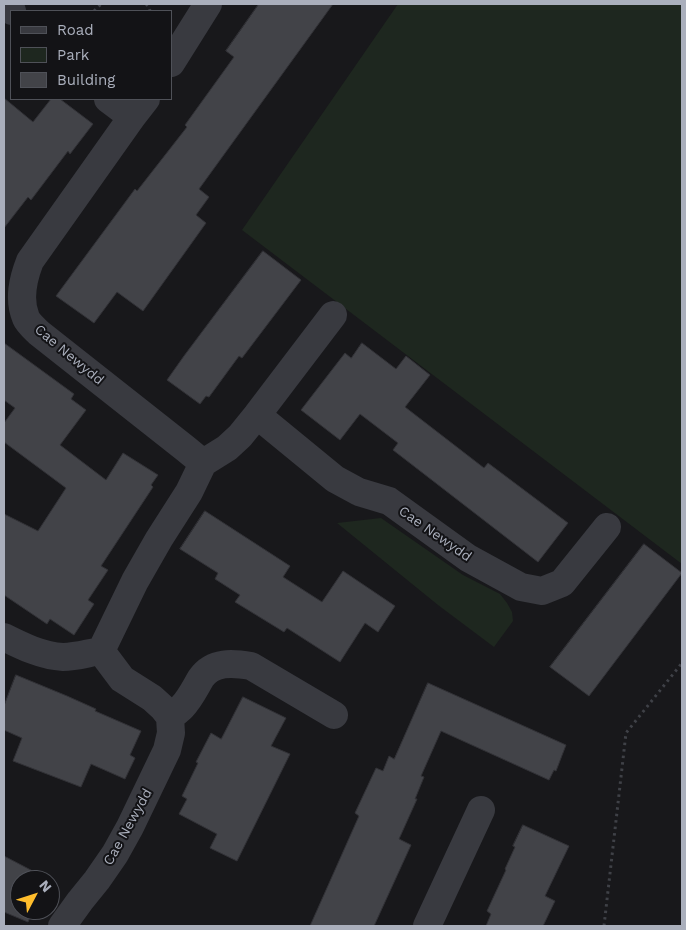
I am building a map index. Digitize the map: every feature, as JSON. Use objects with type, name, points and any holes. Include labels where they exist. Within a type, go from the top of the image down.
[{"type":"street","points":[[172,61],[208,4]]},
{"type":"street","name":"Cae Newydd","points":[[111,100],[139,108],[30,262],[23,279],[13,292],[22,306],[26,319],[39,333],[203,463]]},
{"type":"street","points":[[101,651],[134,581],[189,492],[203,463],[228,448],[240,436],[333,315]]},
{"type":"street","name":"Cae Newydd","points":[[257,416],[335,479],[359,492],[389,501],[468,558],[521,587],[542,591],[562,583],[606,527]]},
{"type":"street","points":[[4,637],[43,654],[62,657],[101,651]]},
{"type":"street","points":[[101,651],[122,679],[152,698],[170,718],[182,707],[202,676],[212,668],[224,664],[251,666],[334,715]]},
{"type":"street","name":"Cae Newydd","points":[[62,926],[115,854],[130,827],[167,750],[171,733],[170,718]]},
{"type":"street","points":[[427,926],[480,810]]},
{"type":"path","points":[[604,926],[626,733],[682,663]]},
{"type":"green space","points":[[398,4],[682,4],[682,564],[242,230]]},
{"type":"green space","points":[[381,518],[463,575],[500,594],[512,612],[513,621],[494,647],[438,605],[337,523]]},
{"type":"building","points":[[259,4],[333,4],[199,189],[209,197],[196,215],[206,223],[143,311],[117,292],[94,323],[56,296],[135,189],[137,191],[187,127],[185,125],[234,57],[226,51]]},
{"type":"building","points":[[4,98],[33,122],[50,100],[61,100],[93,124],[70,154],[68,151],[31,200],[28,197],[4,228]]},
{"type":"building","points":[[263,251],[301,280],[242,358],[239,356],[209,397],[206,396],[200,404],[167,380]]},
{"type":"building","points":[[4,343],[74,394],[71,399],[86,410],[60,445],[106,480],[123,453],[158,475],[151,485],[153,487],[101,566],[108,570],[88,600],[94,604],[74,635],[50,619],[47,624],[4,595],[4,514],[38,531],[66,488],[4,442],[4,423],[15,408],[4,400]]},
{"type":"building","points":[[362,343],[396,369],[406,356],[430,375],[405,407],[484,468],[488,463],[568,523],[538,562],[393,450],[398,443],[360,414],[340,440],[301,410],[345,353],[351,358]]},
{"type":"building","points":[[205,511],[290,566],[283,577],[322,602],[343,571],[395,606],[378,632],[365,623],[340,662],[287,628],[284,632],[235,602],[240,595],[215,579],[218,573],[180,549]]},
{"type":"building","points":[[644,544],[682,573],[589,696],[550,667]]},
{"type":"building","points":[[16,675],[67,696],[96,709],[95,711],[141,731],[130,755],[135,758],[125,779],[91,764],[81,787],[13,761],[22,738],[4,730],[4,706]]},
{"type":"building","points":[[428,683],[566,745],[556,771],[554,770],[549,780],[441,731],[421,776],[424,777],[415,799],[417,799],[399,839],[411,845],[374,926],[310,926],[359,816],[355,813],[376,768],[383,771],[389,756],[394,759]]},
{"type":"building","points":[[243,697],[286,718],[271,746],[290,754],[237,861],[210,848],[217,834],[179,814],[187,799],[182,796],[211,733],[221,739]]},
{"type":"building","points":[[523,825],[569,846],[545,896],[555,901],[543,926],[486,926],[491,914],[487,911],[506,870],[515,847],[513,846]]},
{"type":"building","points":[[4,856],[31,870],[10,870],[10,914],[4,912]]}]
